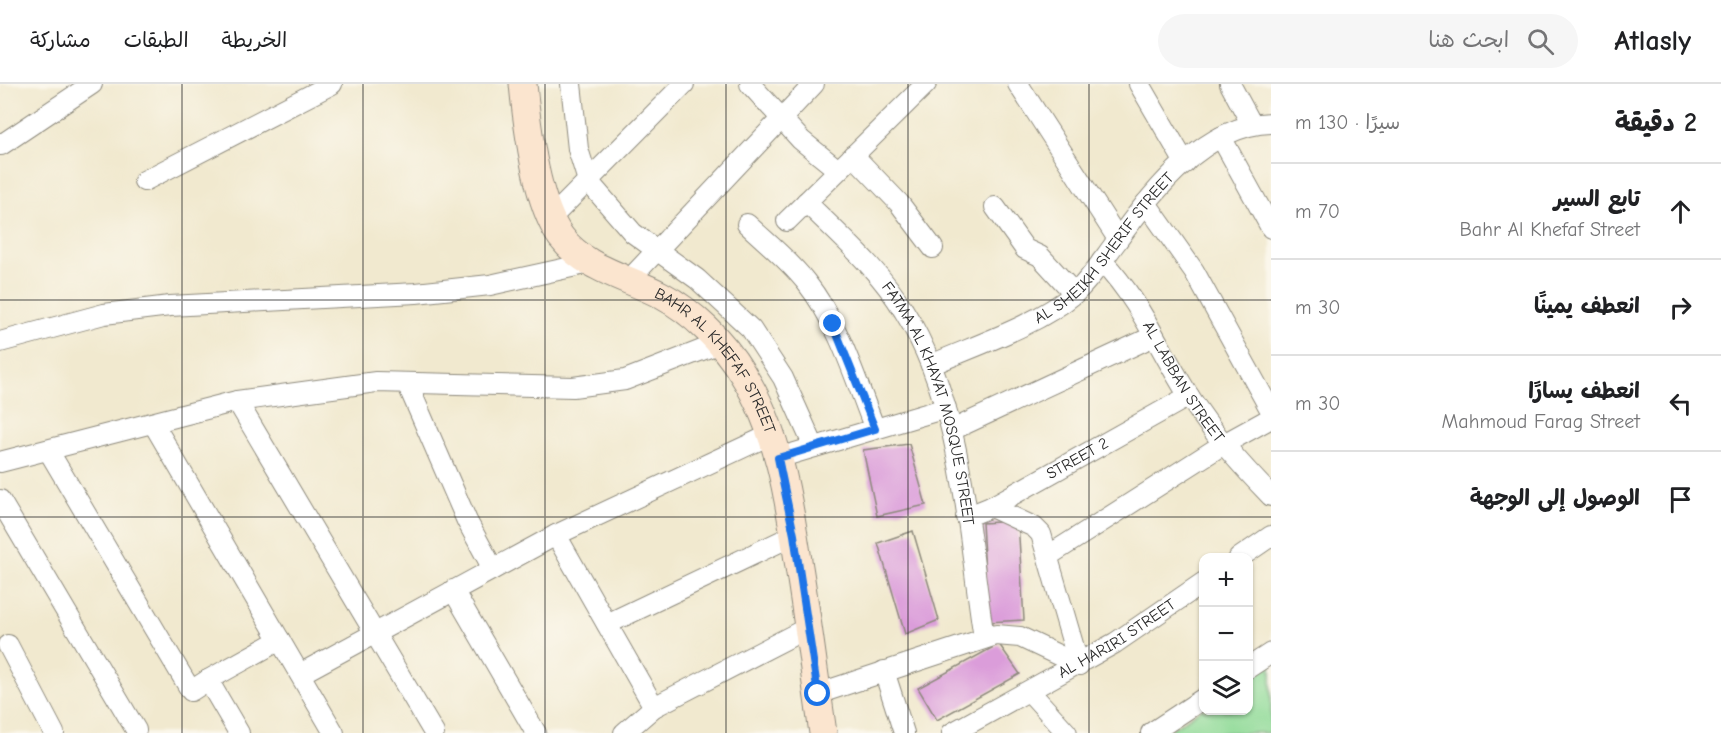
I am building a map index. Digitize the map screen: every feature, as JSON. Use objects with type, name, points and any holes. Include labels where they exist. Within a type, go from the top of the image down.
[{"type":"street","points":[[0,143],[2,145],[92,84]]},
{"type":"street","points":[[144,181],[332,84]]},
{"type":"street","name":"BAHR AL KHEFAF STREET","points":[[523,84],[532,151],[550,219],[560,236],[590,263],[662,296],[693,318],[720,343],[741,371],[759,401],[775,446],[794,535],[823,733]]},
{"type":"street","points":[[571,84],[578,149],[588,181],[633,233],[697,279],[751,330],[783,378],[814,447]]},
{"type":"street","points":[[550,219],[684,84]]},
{"type":"street","points":[[750,84],[816,154],[838,170]]},
{"type":"street","points":[[628,280],[814,84]]},
{"type":"street","points":[[787,221],[926,84]]},
{"type":"street","points":[[1018,84],[1118,239]]},
{"type":"street","points":[[1139,84],[1185,163]]},
{"type":"street","points":[[1230,84],[1261,123]]},
{"type":"street","name":"AL SHEIKH SHERIF STREET","points":[[931,365],[1042,315],[1074,293],[1102,261],[1146,203],[1185,163],[1221,137],[1261,123]]},
{"type":"street","points":[[1221,137],[1271,228]]},
{"type":"street","points":[[853,155],[898,203],[933,248]]},
{"type":"street","name":"FATMA AL KHAYAT MOSQUE STREET","points":[[806,202],[858,253],[903,308],[921,340],[946,408],[958,454],[984,638]]},
{"type":"street","points":[[1146,203],[1194,272],[1271,411]]},
{"type":"street","points":[[995,207],[1025,249],[1040,256],[1074,293]]},
{"type":"street","points":[[747,224],[790,264],[821,302],[843,346],[875,429]]},
{"type":"street","name":"AL LABBAN STREET","points":[[1102,261],[1125,286],[1189,396],[1222,445],[1271,496]]},
{"type":"street","points":[[0,342],[104,314],[170,306],[416,293],[490,285],[590,263]]},
{"type":"street","points":[[951,430],[1154,336]]},
{"type":"street","points":[[0,462],[237,401],[347,384],[573,387],[625,380],[720,343]]},
{"type":"street","points":[[407,383],[467,521],[493,569]]},
{"type":"street","name":"STREET 2","points":[[966,517],[991,507],[1189,396]]},
{"type":"street","points":[[237,401],[434,733]]},
{"type":"street","points":[[300,674],[556,535],[775,446],[814,447],[946,408]]},
{"type":"street","points":[[1048,556],[1222,445],[1271,418]]},
{"type":"street","points":[[153,423],[334,733]]},
{"type":"street","points":[[48,450],[191,691],[280,640]]},
{"type":"street","points":[[0,500],[136,730]]},
{"type":"street","points":[[991,507],[1039,530],[1079,665]]},
{"type":"street","points":[[556,535],[654,707]]},
{"type":"street","points":[[608,624],[794,535]]},
{"type":"street","points":[[1246,553],[1271,536]]},
{"type":"street","name":"AL HARIRI STREET","points":[[952,733],[985,725],[1030,692],[1115,644],[1199,585]]},
{"type":"street","points":[[453,590],[536,733]]},
{"type":"street","points":[[624,733],[654,707],[809,627]]},
{"type":"street","points":[[818,694],[984,638],[1008,634],[1020,637],[1079,665]]},
{"type":"street","points":[[8,645],[54,733]]},
{"type":"street","points":[[1253,665],[1271,653]]},
{"type":"street","points":[[884,671],[904,733]]},
{"type":"street","points":[[208,680],[239,733]]},
{"type":"street","points":[[1030,692],[1067,733]]},
{"type":"street","points":[[1151,733],[1199,701]]},
{"type":"green space","points":[[1271,664],[1271,733],[1165,733],[1199,711],[1199,715],[1253,715],[1253,675]]},
{"type":"building","points":[[909,444],[926,505],[877,516],[863,450]]},
{"type":"building","points":[[1018,521],[1024,620],[988,622],[982,523]]},
{"type":"building","points":[[913,531],[939,620],[905,634],[878,543]]},
{"type":"building","points":[[999,644],[1020,674],[937,720],[918,688]]},
{"type":"route","points":[[818,694],[794,535],[778,458],[875,429],[833,324]]}]
